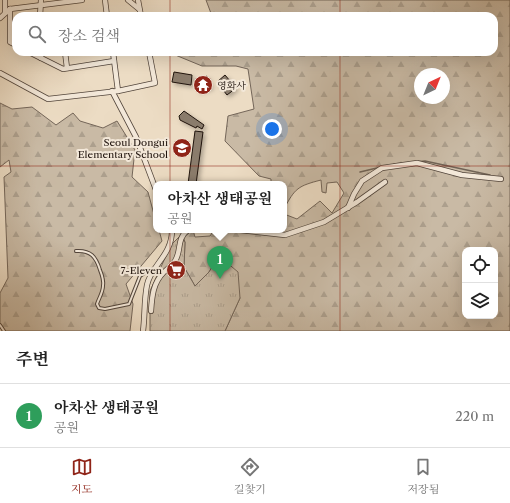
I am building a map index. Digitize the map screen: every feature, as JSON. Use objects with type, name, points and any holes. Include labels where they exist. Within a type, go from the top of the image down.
[{"type":"street","points":[[5,0],[5,14]]},
{"type":"street","points":[[0,18],[10,9],[40,3],[82,0]]},
{"type":"street","points":[[105,0],[106,12]]},
{"type":"street","points":[[128,0],[140,9]]},
{"type":"street","points":[[138,0],[140,12]]},
{"type":"street","points":[[10,9],[10,42],[12,43]]},
{"type":"street","points":[[38,56],[63,69],[114,61]]},
{"type":"street","points":[[66,56],[67,68]]},
{"type":"street","points":[[113,56],[118,91]]},
{"type":"street","points":[[0,73],[48,98],[118,91],[155,83],[149,56]]},
{"type":"street","points":[[112,91],[136,137],[153,182]]},
{"type":"street","points":[[348,208],[362,181],[382,168],[417,163],[462,176],[501,179]]},
{"type":"street","points":[[274,233],[285,234],[324,222],[348,208],[385,182]]},
{"type":"street","points":[[143,331],[147,284],[170,244],[172,233]]},
{"type":"street","points":[[151,311],[153,291],[157,282],[175,262],[178,254],[179,242],[184,233]]},
{"type":"lane","points":[[76,251],[84,250],[97,261],[103,286],[97,304],[99,308],[105,309],[129,304],[140,276],[150,269],[156,269]]},
{"type":"lane","points":[[0,325],[4,331]]},
{"type":"green space","points":[[206,0],[510,0],[510,331],[225,331],[240,298],[219,256],[209,272],[195,286],[184,267],[185,242],[182,233],[194,233],[195,237],[210,236],[212,233],[287,233],[287,215],[297,219],[320,201],[332,213],[344,193],[337,182],[327,183],[326,193],[322,192],[321,180],[302,186],[294,192],[287,203],[287,181],[271,181],[271,179],[259,176],[225,141],[228,116],[254,109],[248,69],[236,66],[202,66],[178,56],[498,56],[498,12],[210,12]]},
{"type":"green space","points":[[0,103],[12,109],[32,107],[56,125],[73,113],[80,121],[103,128],[117,121],[135,150],[132,177],[148,192],[153,211],[153,233],[160,233],[162,241],[126,284],[133,304],[130,331],[6,331],[0,326],[0,293],[8,278],[4,177],[11,172],[9,160],[0,167]]},
{"type":"green space","points":[[179,237],[185,242],[184,267],[195,286],[209,272],[219,256],[238,272],[240,298],[225,331],[150,331],[150,291],[171,245]]},
{"type":"building","points":[[174,72],[192,75],[191,85],[172,82]]},
{"type":"building","points":[[225,75],[236,88],[227,95],[217,82]]},
{"type":"building","points":[[207,76],[211,87],[198,91],[195,80]]},
{"type":"building","points":[[184,111],[204,125],[202,129],[197,126],[196,128],[180,120],[179,116]]},
{"type":"building","points":[[195,131],[203,132],[196,181],[188,181]]},
{"type":"waterway","points":[[394,164],[425,161],[490,175]]},
{"type":"waterway","points":[[360,172],[381,167]]},
{"type":"place","name":"영화사","points":[[203,85]]},
{"type":"place","name":"Seoul Dongui Elementary School","points":[[182,148]]},
{"type":"place","name":"7-Eleven","points":[[176,270]]},
{"type":"place","name":"아차산 생태공원","points":[[220,279]]}]
